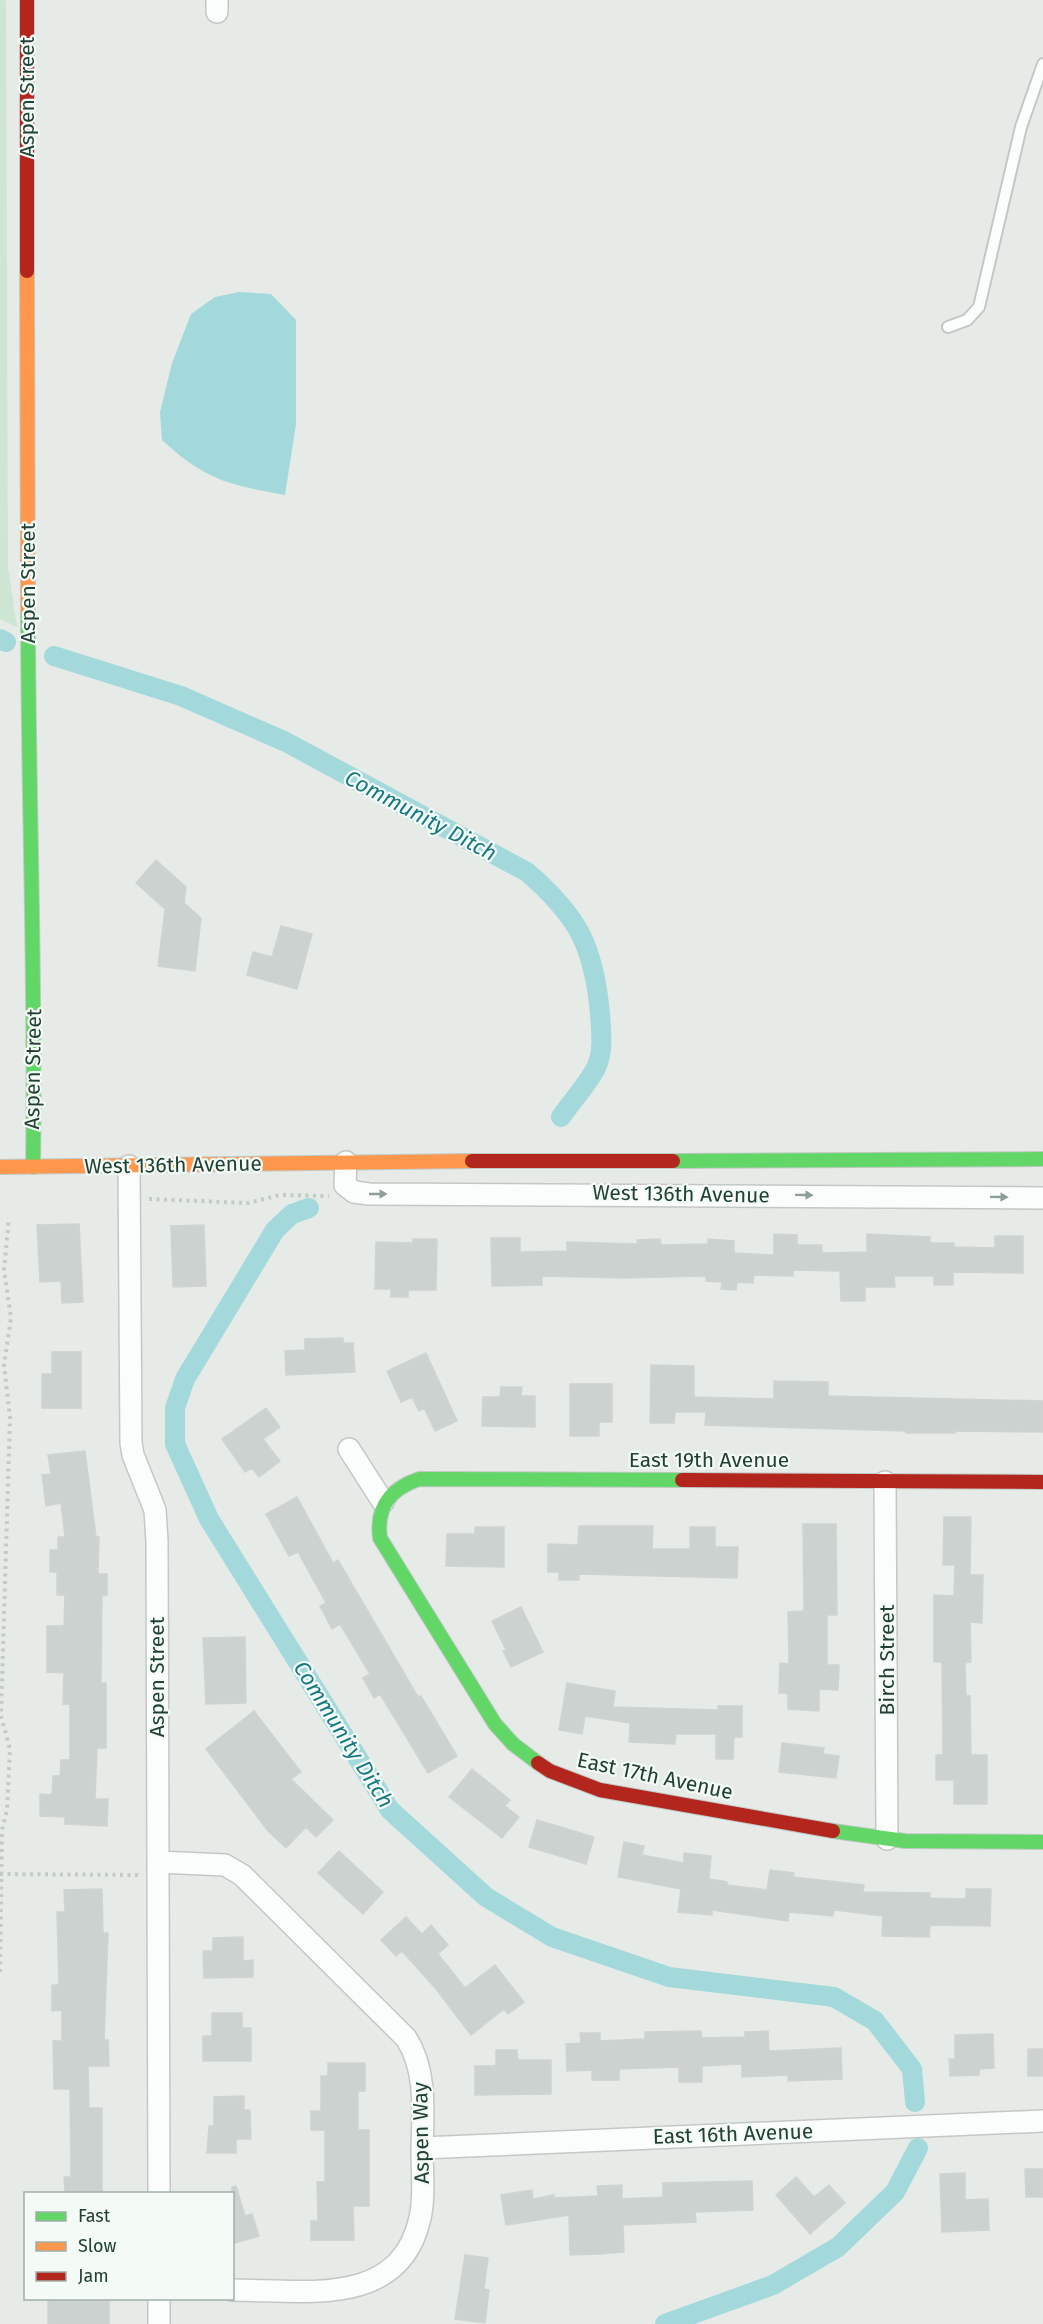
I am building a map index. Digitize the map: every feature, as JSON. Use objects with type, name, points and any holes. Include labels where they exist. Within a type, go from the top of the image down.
[{"type":"street","name":"Aspen Street","points":[[27,0],[28,808],[35,1029],[33,1167]]},
{"type":"street","name":"West 136th Avenue","points":[[0,1167],[346,1161],[1043,1159]]},
{"type":"street","name":"West 136th Avenue","points":[[346,1161],[345,1185],[354,1192],[369,1194],[524,1193],[1043,1198]]},
{"type":"street","name":"Aspen Street","points":[[129,1166],[131,1443],[133,1455],[155,1510],[157,1541],[159,2192]]},
{"type":"street","points":[[349,1449],[383,1502]]},
{"type":"street","name":"East 19th Avenue","points":[[383,1502],[398,1487],[418,1479],[1043,1482]]},
{"type":"street","name":"Birch Street","points":[[885,1482],[887,1839]]},
{"type":"street","name":"East 17th Avenue","points":[[383,1502],[378,1527],[380,1538],[495,1724],[531,1760],[571,1781],[600,1790],[887,1839],[1043,1842]]},
{"type":"street","name":"Aspen Way","points":[[158,1869],[198,1862],[234,1868],[405,2038],[419,2066],[423,2148],[421,2215],[415,2236],[402,2259],[384,2275],[368,2284],[348,2289],[234,2290]]},
{"type":"street","name":"East 16th Avenue","points":[[423,2148],[1043,2121]]},
{"type":"street","points":[[159,2300],[159,2324]]},
{"type":"lane","points":[[948,327],[967,320],[979,307],[1021,127],[1043,64]]},
{"type":"path","points":[[146,1198],[248,1203],[280,1195],[336,1197]]},
{"type":"path","points":[[0,1972],[2,1830],[7,1810],[10,1749],[2,1716],[10,1417],[4,1365],[11,1318],[4,1270],[9,1218]]},
{"type":"path","points":[[2,1874],[158,1869]]},
{"type":"green space","points":[[0,0],[6,0],[8,568],[17,627],[0,619]]},
{"type":"water","points":[[239,292],[271,294],[296,320],[296,424],[285,495],[248,488],[219,479],[191,464],[162,440],[160,412],[172,363],[191,314],[215,297]]},
{"type":"building","points":[[156,860],[186,887],[184,903],[201,918],[195,971],[158,966],[165,909],[136,883]]},
{"type":"building","points":[[281,926],[312,934],[297,989],[247,975],[253,952],[272,957]]},
{"type":"building","points":[[79,1224],[83,1302],[62,1303],[61,1281],[40,1282],[37,1225]]},
{"type":"building","points":[[204,1225],[206,1286],[173,1287],[171,1226]]},
{"type":"building","points":[[774,1234],[797,1235],[797,1245],[822,1245],[822,1253],[867,1252],[867,1234],[930,1237],[930,1243],[954,1243],[954,1247],[995,1248],[995,1236],[1023,1236],[1023,1273],[953,1272],[953,1285],[934,1285],[934,1276],[894,1276],[895,1287],[865,1287],[865,1301],[841,1301],[840,1271],[793,1270],[793,1276],[754,1275],[753,1283],[737,1282],[736,1290],[721,1289],[722,1282],[706,1281],[706,1276],[623,1278],[542,1276],[542,1285],[492,1286],[491,1238],[520,1238],[520,1252],[567,1251],[567,1242],[638,1244],[637,1240],[660,1239],[661,1245],[708,1244],[708,1239],[734,1241],[734,1253],[774,1255]]},
{"type":"building","points":[[413,1239],[437,1239],[436,1290],[408,1290],[408,1297],[391,1297],[391,1289],[375,1289],[376,1242],[413,1243]]},
{"type":"building","points":[[343,1338],[343,1343],[353,1343],[355,1372],[286,1375],[285,1351],[305,1350],[305,1339]]},
{"type":"building","points":[[52,1352],[81,1352],[81,1408],[42,1408],[42,1374],[52,1374]]},
{"type":"building","points":[[426,1353],[457,1421],[435,1431],[424,1408],[419,1411],[412,1397],[401,1402],[387,1371]]},
{"type":"building","points":[[651,1365],[694,1366],[694,1397],[774,1399],[774,1381],[828,1382],[828,1396],[1043,1401],[1043,1432],[906,1433],[906,1431],[705,1425],[706,1412],[675,1412],[674,1423],[650,1423]]},
{"type":"building","points":[[570,1384],[612,1384],[612,1422],[599,1422],[599,1436],[570,1436]]},
{"type":"building","points":[[501,1387],[522,1387],[521,1396],[535,1396],[535,1427],[482,1426],[483,1397],[500,1397]]},
{"type":"building","points":[[266,1408],[280,1427],[263,1439],[280,1461],[259,1477],[252,1468],[245,1472],[222,1439]]},
{"type":"building","points":[[85,1451],[96,1537],[99,1537],[98,1574],[107,1574],[107,1595],[102,1595],[101,1683],[106,1683],[106,1748],[97,1748],[95,1799],[108,1799],[107,1826],[65,1824],[65,1817],[40,1816],[40,1794],[52,1795],[53,1776],[60,1776],[61,1760],[70,1760],[70,1704],[63,1704],[64,1673],[47,1672],[47,1626],[64,1626],[65,1595],[57,1595],[57,1572],[50,1572],[50,1550],[58,1550],[58,1537],[65,1537],[61,1503],[46,1506],[42,1475],[51,1474],[48,1455]]},
{"type":"building","points":[[297,1497],[333,1563],[338,1560],[418,1697],[421,1696],[457,1756],[428,1773],[380,1694],[374,1698],[363,1678],[370,1674],[340,1624],[332,1629],[320,1606],[326,1603],[298,1552],[289,1556],[266,1514]]},
{"type":"building","points":[[944,1517],[971,1517],[970,1575],[983,1575],[982,1623],[970,1622],[971,1662],[965,1663],[966,1696],[970,1696],[971,1755],[987,1755],[987,1804],[954,1804],[954,1780],[936,1780],[936,1755],[943,1755],[942,1662],[934,1662],[934,1595],[954,1596],[955,1565],[943,1565]]},
{"type":"building","points":[[803,1524],[836,1524],[837,1615],[827,1615],[827,1665],[839,1665],[838,1690],[819,1689],[819,1711],[788,1709],[788,1693],[779,1693],[780,1663],[789,1664],[788,1612],[804,1611]]},
{"type":"building","points":[[579,1526],[653,1526],[652,1549],[690,1549],[690,1527],[715,1527],[715,1547],[738,1547],[737,1578],[579,1574],[579,1580],[559,1580],[559,1572],[548,1572],[548,1544],[578,1545]]},
{"type":"building","points":[[475,1527],[504,1527],[504,1567],[446,1566],[447,1534],[475,1534]]},
{"type":"building","points":[[521,1607],[543,1652],[511,1667],[503,1651],[506,1650],[492,1621]]},
{"type":"building","points":[[245,1637],[246,1703],[206,1704],[203,1638]]},
{"type":"building","points":[[567,1683],[615,1691],[613,1707],[718,1710],[718,1706],[742,1706],[742,1737],[734,1737],[733,1759],[716,1759],[716,1734],[676,1734],[675,1744],[629,1742],[630,1723],[585,1716],[582,1734],[559,1730]]},
{"type":"building","points":[[254,1711],[301,1772],[291,1779],[333,1820],[316,1837],[306,1827],[286,1848],[268,1831],[206,1749]]},
{"type":"building","points":[[782,1743],[824,1748],[823,1754],[839,1756],[836,1778],[779,1772]]},
{"type":"building","points":[[472,1769],[510,1800],[505,1806],[519,1817],[502,1838],[449,1797]]},
{"type":"building","points":[[537,1820],[594,1837],[586,1864],[529,1847]]},
{"type":"building","points":[[624,1842],[644,1846],[642,1855],[684,1863],[684,1853],[711,1856],[709,1879],[727,1882],[727,1885],[767,1890],[770,1870],[794,1873],[793,1877],[864,1885],[863,1892],[930,1893],[930,1898],[966,1899],[966,1889],[991,1889],[990,1926],[930,1925],[929,1937],[882,1936],[883,1916],[834,1910],[833,1916],[789,1912],[788,1921],[712,1910],[712,1915],[678,1912],[681,1889],[618,1877]]},
{"type":"building","points":[[339,1851],[383,1892],[363,1914],[318,1873]]},
{"type":"building","points":[[102,1889],[103,1933],[108,1933],[104,2040],[108,2040],[109,2066],[88,2066],[89,2108],[102,2108],[102,2192],[65,2192],[64,2177],[71,2177],[70,2089],[54,2089],[53,2041],[62,2041],[62,2010],[52,2011],[52,1985],[59,1985],[57,1912],[65,1912],[64,1890]]},
{"type":"building","points":[[406,1917],[422,1934],[431,1925],[448,1945],[438,1954],[465,1988],[495,1965],[524,2002],[508,2014],[504,2009],[471,2035],[436,1989],[402,1951],[396,1956],[381,1940]]},
{"type":"building","points":[[243,1937],[243,1961],[253,1960],[253,1977],[204,1978],[203,1951],[213,1951],[213,1938]]},
{"type":"building","points":[[212,2013],[242,2013],[242,2028],[251,2028],[251,2061],[203,2061],[203,2036],[212,2036]]},
{"type":"building","points":[[701,2031],[702,2038],[745,2037],[745,2032],[768,2031],[769,2051],[841,2048],[842,2079],[788,2081],[788,2075],[742,2077],[742,2064],[702,2066],[702,2082],[679,2082],[679,2067],[619,2069],[619,2080],[592,2080],[592,2070],[567,2071],[566,2044],[581,2043],[580,2033],[600,2033],[600,2041],[645,2039],[645,2032]]},
{"type":"building","points":[[993,2034],[994,2068],[979,2069],[979,2075],[950,2076],[949,2059],[955,2059],[955,2035]]},
{"type":"building","points":[[1028,2049],[1043,2049],[1043,2076],[1028,2076]]},
{"type":"building","points":[[496,2050],[517,2050],[518,2060],[551,2060],[551,2094],[475,2095],[475,2066],[496,2066]]},
{"type":"building","points":[[328,2063],[365,2063],[365,2091],[358,2091],[358,2130],[369,2130],[369,2206],[353,2206],[354,2240],[311,2240],[311,2221],[318,2221],[317,2182],[325,2182],[325,2152],[329,2150],[325,2151],[325,2130],[311,2130],[311,2111],[321,2111],[321,2076],[328,2076]]},
{"type":"building","points":[[244,2096],[244,2110],[250,2110],[251,2139],[236,2139],[236,2153],[207,2153],[209,2126],[214,2126],[214,2097]]},
{"type":"building","points":[[1025,2169],[1043,2169],[1043,2197],[1026,2197]]},
{"type":"building","points":[[965,2173],[965,2200],[988,2199],[989,2230],[942,2232],[940,2174]]},
{"type":"building","points":[[796,2177],[814,2197],[829,2185],[845,2203],[810,2234],[776,2195]]},
{"type":"building","points":[[752,2181],[753,2210],[695,2212],[696,2222],[623,2225],[624,2252],[599,2254],[570,2255],[569,2215],[506,2225],[501,2195],[532,2190],[533,2199],[554,2195],[554,2198],[598,2196],[597,2186],[622,2185],[622,2199],[663,2197],[663,2183]]},
{"type":"building","points":[[236,2186],[245,2216],[252,2214],[259,2236],[234,2243],[234,2192],[232,2192],[232,2187]]},
{"type":"building","points":[[465,2255],[488,2258],[484,2289],[489,2290],[485,2323],[455,2319]]},
{"type":"building","points":[[48,2300],[109,2300],[109,2324],[48,2324]]},
{"type":"waterway","name":"Community Ditch","points":[[0,639],[6,642]]},
{"type":"waterway","name":"Community Ditch","points":[[54,656],[181,696],[286,742],[527,872],[545,888],[571,918],[588,951],[600,1014],[599,1062],[561,1117]]},
{"type":"waterway","name":"Community Ditch","points":[[309,1208],[292,1214],[275,1230],[185,1379],[175,1408],[175,1444],[209,1519],[390,1810],[486,1897],[552,1937],[669,1977],[834,1997],[875,2021],[912,2069],[915,2102]]},
{"type":"waterway","name":"Community Ditch","points":[[665,2324],[773,2285],[838,2247],[895,2192],[918,2148]]},
{"type":"traffic: fast","points":[[28,610],[33,1167]]},
{"type":"traffic: fast","points":[[673,1161],[1043,1159]]},
{"type":"traffic: fast","points":[[538,1763],[513,1744],[495,1724],[380,1538],[379,1527],[383,1508],[400,1488],[419,1479],[682,1480]]},
{"type":"traffic: fast","points":[[833,1831],[905,1841],[1043,1842]]},
{"type":"traffic: slow","points":[[27,271],[28,610]]},
{"type":"traffic: slow","points":[[0,1167],[472,1161]]},
{"type":"traffic: jam","points":[[27,0],[27,271]]},
{"type":"traffic: jam","points":[[472,1161],[673,1161]]},
{"type":"traffic: jam","points":[[682,1480],[1043,1482]]},
{"type":"traffic: jam","points":[[538,1763],[550,1771],[600,1790],[833,1831]]}]
